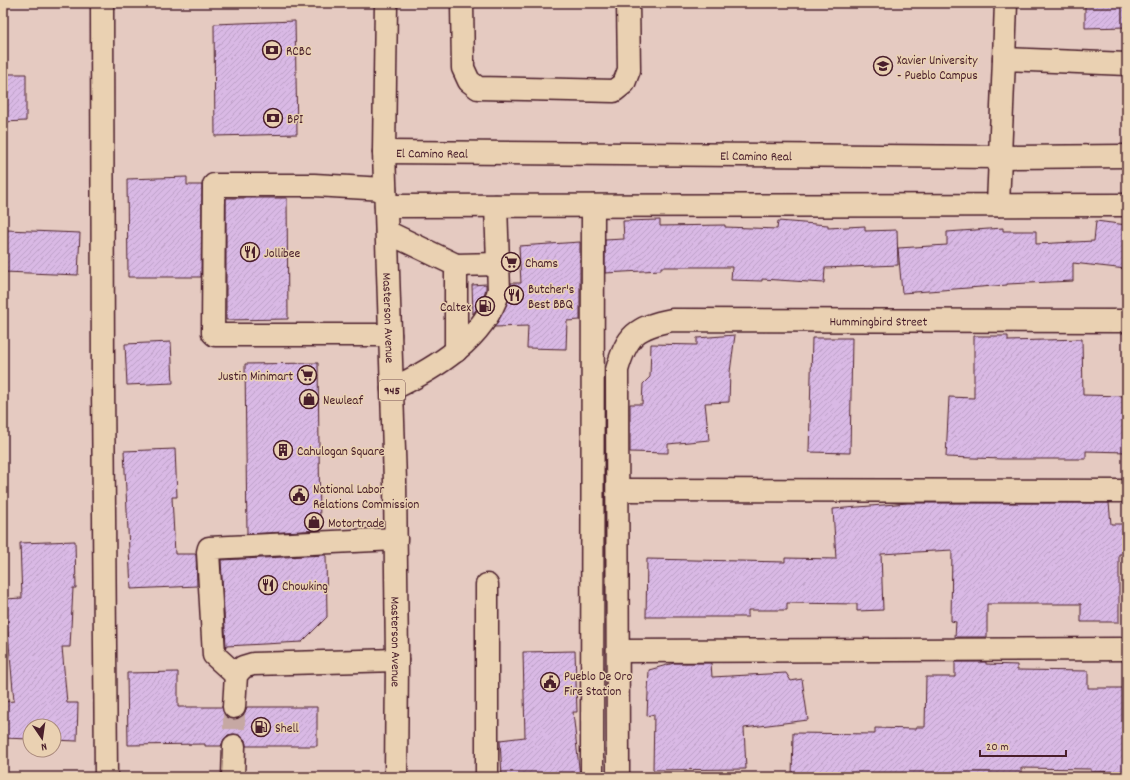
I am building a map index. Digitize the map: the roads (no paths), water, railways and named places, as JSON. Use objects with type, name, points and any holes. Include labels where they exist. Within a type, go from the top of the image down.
[{"type":"street","points":[[102,3],[106,777]]},
{"type":"street","name":"Masterson Avenue","points":[[386,3],[384,152],[396,539],[396,777]]},
{"type":"street","points":[[462,3],[463,68],[469,81],[478,88],[614,91],[624,83],[629,70],[628,3]]},
{"type":"street","points":[[998,205],[1006,3]]},
{"type":"street","points":[[1004,59],[1127,64]]},
{"type":"street","name":"El Camino Real","points":[[384,152],[1000,157],[1127,156]]},
{"type":"street","points":[[390,335],[215,335],[213,333],[214,185],[314,185],[386,198],[496,206],[1127,205]]},
{"type":"street","points":[[392,389],[441,363],[456,351],[486,320],[495,304],[499,291],[496,206]]},
{"type":"street","points":[[592,777],[593,206]]},
{"type":"street","points":[[387,232],[456,265],[498,264]]},
{"type":"street","points":[[456,265],[456,351]]},
{"type":"street","name":"Hummingbird Street","points":[[618,490],[617,370],[623,351],[633,335],[649,325],[672,320],[1127,321]]},
{"type":"street","points":[[618,777],[618,490],[1127,490]]},
{"type":"street","points":[[236,675],[214,655],[209,548],[396,539]]},
{"type":"street","points":[[487,585],[487,777]]},
{"type":"street","points":[[618,651],[1127,649]]},
{"type":"street","points":[[234,707],[236,675],[244,667],[253,664],[397,660]]},
{"type":"street","points":[[233,777],[234,746]]},
{"type":"tunnel","points":[[234,707],[234,746]]},
{"type":"place","name":"RCBC","points":[[272,50]]},
{"type":"place","name":"Xavier University - Pueblo Campus","points":[[883,66]]},
{"type":"place","name":"BPI","points":[[273,118]]},
{"type":"place","name":"Jollibee","points":[[250,252]]},
{"type":"place","name":"Chams","points":[[511,262]]},
{"type":"place","name":"Butcher's Best BBQ","points":[[514,295]]},
{"type":"place","name":"Caltex","points":[[485,306]]},
{"type":"place","name":"Justin Minimart","points":[[307,375]]},
{"type":"place","name":"Newleaf","points":[[309,399]]},
{"type":"place","name":"Cahulogan Square","points":[[283,450]]},
{"type":"place","name":"National Labor Relations Commission","points":[[299,495]]},
{"type":"place","name":"Motortrade","points":[[314,522]]},
{"type":"place","name":"Chowking","points":[[268,585]]},
{"type":"place","name":"Pueblo De Oro Fire Station","points":[[550,682]]},
{"type":"place","name":"Shell","points":[[261,727]]}]
